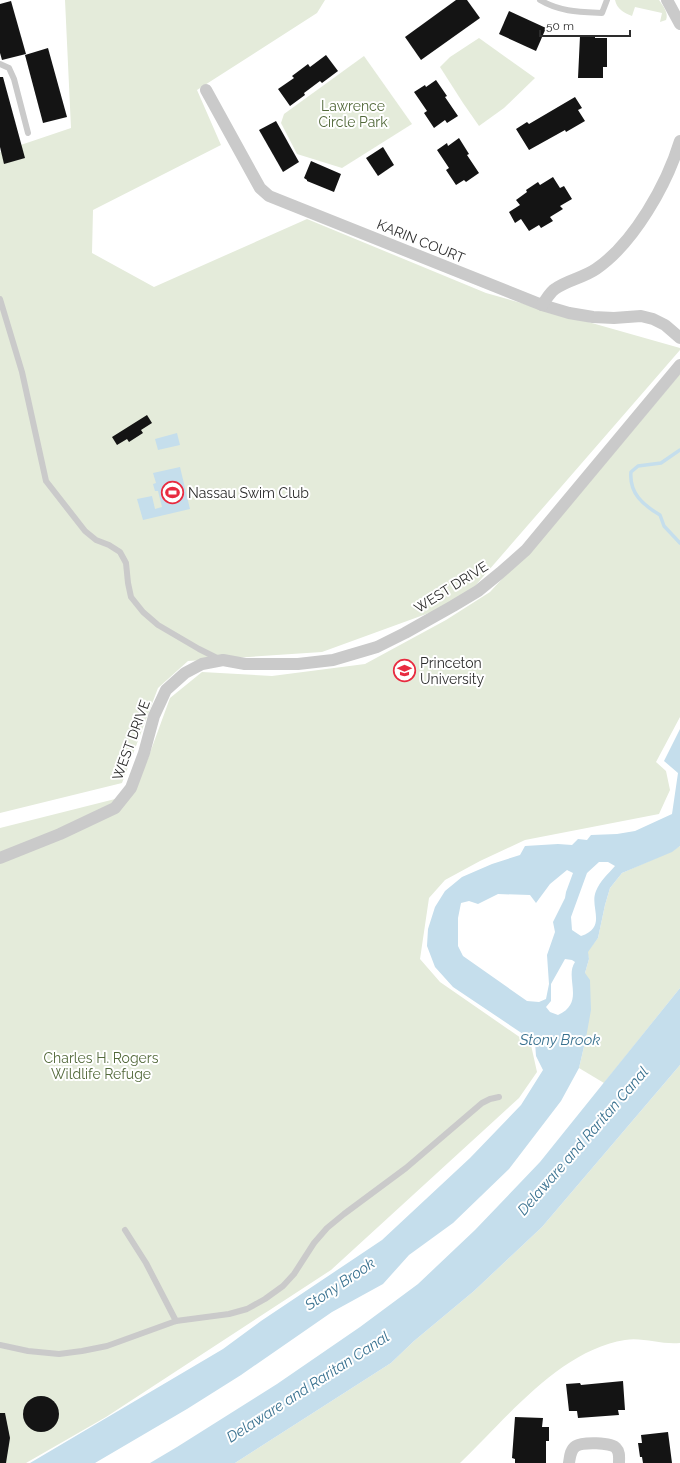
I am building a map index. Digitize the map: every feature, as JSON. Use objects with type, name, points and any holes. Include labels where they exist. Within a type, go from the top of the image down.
[{"type":"street","points":[[667,0],[680,24]]},
{"type":"street","name":"KARIN COURT","points":[[206,90],[260,188],[269,196],[542,305],[569,313],[593,317],[614,318],[641,316],[653,319],[665,325],[680,338]]},
{"type":"street","points":[[542,305],[554,289],[595,270],[611,257],[626,241],[656,197],[676,155],[680,141]]},
{"type":"street","name":"WEST DRIVE","points":[[0,858],[60,834],[115,808],[131,788],[144,753],[154,716],[166,690],[190,670],[202,664],[222,660],[245,664],[298,664],[333,660],[377,647],[405,633],[472,594],[500,573],[526,550],[680,365]]},
{"type":"street","points":[[569,1463],[571,1451],[575,1446],[581,1444],[611,1444],[616,1447],[619,1452],[619,1463]]},
{"type":"lane","points":[[540,0],[569,11],[602,13],[607,0]]},
{"type":"lane","points":[[0,64],[9,68],[14,79],[28,133]]},
{"type":"lane","name":"WEST DRIVE","points":[[0,299],[22,372],[46,481],[85,531],[96,540],[109,545],[120,552],[126,563],[128,583],[132,597],[143,612],[158,625],[199,649],[222,660]]},
{"type":"lane","points":[[0,1345],[28,1351],[59,1354],[82,1351],[114,1344],[176,1321],[229,1314],[247,1309],[265,1299],[283,1286],[294,1274],[314,1243],[327,1228],[406,1168],[482,1103],[490,1099],[500,1097]]},
{"type":"lane","points":[[125,1230],[146,1263],[176,1321]]},
{"type":"green space","points":[[65,0],[325,0],[317,13],[197,90],[221,145],[93,210],[92,253],[154,287],[307,219],[486,293],[680,348],[680,350],[462,601],[322,652],[188,661],[158,688],[122,783],[0,813],[0,152],[71,128]]},
{"type":"green space","points":[[615,0],[659,0],[666,12],[666,20],[660,22],[662,13],[635,7],[632,16],[626,14],[617,6]]},
{"type":"green space","points":[[479,38],[535,78],[504,108],[479,126],[440,67],[450,57]]},
{"type":"green space","name":"Lawrence Circle Park","points":[[364,56],[412,124],[342,168],[297,154],[281,123],[284,114]]},
{"type":"green space","name":"Charles H. Rogers Wildlife Refuge","points":[[680,374],[680,717],[656,762],[666,771],[670,790],[659,814],[525,840],[480,861],[445,880],[429,898],[420,959],[440,982],[531,1045],[537,1072],[519,1098],[331,1270],[106,1417],[26,1463],[0,1463],[0,828],[127,796],[147,761],[170,698],[202,672],[272,676],[365,664],[446,620],[490,592],[577,497]]},
{"type":"green space","points":[[680,846],[680,988],[604,1083],[579,1068],[586,1038],[585,973],[589,959],[587,952],[598,938],[610,888],[622,873]]},
{"type":"green space","points":[[680,1065],[680,1343],[632,1339],[601,1346],[578,1357],[535,1389],[515,1407],[460,1463],[235,1463],[391,1363],[414,1341],[474,1291],[542,1227]]},
{"type":"water","name":"Nassau Swim Club","points":[[177,433],[180,445],[158,450],[155,439]]},
{"type":"water","name":"Nassau Swim Club","points":[[180,467],[190,509],[143,520],[137,499],[152,496],[155,509],[162,507],[158,491],[155,491],[153,484],[156,483],[153,473]]},
{"type":"water","name":"Stony Brook","points":[[680,729],[680,846],[672,852],[622,873],[610,888],[598,938],[588,952],[589,959],[585,973],[590,980],[591,1010],[579,1068],[561,1101],[509,1169],[453,1223],[409,1255],[383,1284],[332,1312],[241,1375],[187,1409],[95,1463],[30,1463],[223,1349],[261,1321],[382,1240],[470,1158],[521,1105],[543,1070],[536,1056],[535,1042],[453,987],[435,967],[427,946],[428,929],[435,907],[445,891],[462,877],[492,864],[520,855],[525,846],[558,844],[572,845],[578,839],[587,840],[591,835],[617,834],[635,831],[672,814],[678,773],[664,761]],"holes":[[[599,862],[608,862],[615,866],[602,881],[596,891],[594,897],[596,922],[594,927],[589,932],[581,936],[572,930],[571,917],[587,873]],[[567,870],[573,873],[565,898],[553,922],[555,932],[547,955],[549,984],[546,999],[539,1002],[527,1001],[463,956],[458,946],[458,918],[461,903],[469,901],[478,904],[498,894],[530,895],[536,903],[550,884]],[[565,959],[575,962],[572,968],[573,997],[566,1010],[558,1015],[550,1012],[546,1007],[551,1001],[551,984]]]},
{"type":"water","name":"Delaware and Raritan Canal","points":[[680,988],[680,1065],[542,1227],[474,1291],[414,1341],[391,1363],[235,1463],[150,1463],[277,1384],[360,1327],[418,1284],[475,1230],[540,1162]]},
{"type":"building","points":[[456,0],[467,0],[480,18],[421,60],[405,37]]},
{"type":"building","points":[[11,1],[26,54],[2,60],[0,53],[0,4]]},
{"type":"building","points":[[509,11],[546,28],[536,51],[499,34]]},
{"type":"building","points":[[580,36],[607,38],[607,67],[603,67],[603,78],[578,78]]},
{"type":"building","points":[[48,48],[67,117],[43,123],[25,55]]},
{"type":"building","points":[[326,55],[338,71],[322,83],[320,81],[290,106],[278,89],[294,78],[292,76],[308,64],[310,67]]},
{"type":"building","points":[[0,77],[3,77],[25,158],[4,164],[0,147]]},
{"type":"building","points":[[436,80],[458,116],[447,123],[445,120],[434,128],[424,113],[427,111],[414,92],[425,85],[426,87]]},
{"type":"building","points":[[575,97],[582,108],[578,110],[585,121],[566,132],[565,130],[529,150],[516,129],[527,122],[529,124]]},
{"type":"building","points":[[276,121],[299,162],[283,172],[259,130]]},
{"type":"building","points":[[459,138],[469,154],[467,155],[479,173],[466,182],[464,180],[456,185],[446,170],[449,168],[437,150],[447,143],[448,146]]},
{"type":"building","points":[[383,147],[394,165],[378,176],[366,158]]},
{"type":"building","points":[[311,161],[341,174],[334,192],[307,181],[304,178]]},
{"type":"building","points":[[553,177],[560,188],[564,186],[572,199],[560,206],[563,209],[550,217],[553,221],[541,228],[539,225],[529,231],[521,219],[515,223],[509,212],[520,205],[516,200],[527,192],[526,190],[538,182],[540,185]]},
{"type":"building","points":[[147,415],[152,423],[141,430],[143,433],[129,442],[127,439],[117,445],[112,437]]},
{"type":"building","points":[[623,1381],[625,1410],[618,1410],[619,1415],[578,1418],[577,1411],[569,1411],[566,1384],[580,1383],[581,1385]]},
{"type":"building","points":[[45,1396],[54,1401],[58,1407],[58,1421],[54,1427],[45,1432],[37,1432],[28,1427],[24,1421],[23,1410],[28,1401],[34,1397]]},
{"type":"building","points":[[0,1413],[5,1413],[10,1438],[6,1463],[0,1463]]},
{"type":"building","points":[[515,1417],[543,1418],[542,1427],[549,1427],[549,1441],[546,1441],[546,1463],[515,1463],[515,1459],[512,1458]]},
{"type":"building","points":[[668,1432],[672,1463],[643,1463],[642,1457],[640,1457],[638,1443],[642,1443],[641,1435]]},
{"type":"waterway","points":[[680,450],[661,463],[638,466],[631,472],[632,486],[638,498],[660,515],[664,526],[680,543]]},
{"type":"place","name":"Nassau Swim Club","points":[[172,493]]},
{"type":"place","name":"Princeton University","points":[[404,671]]}]
